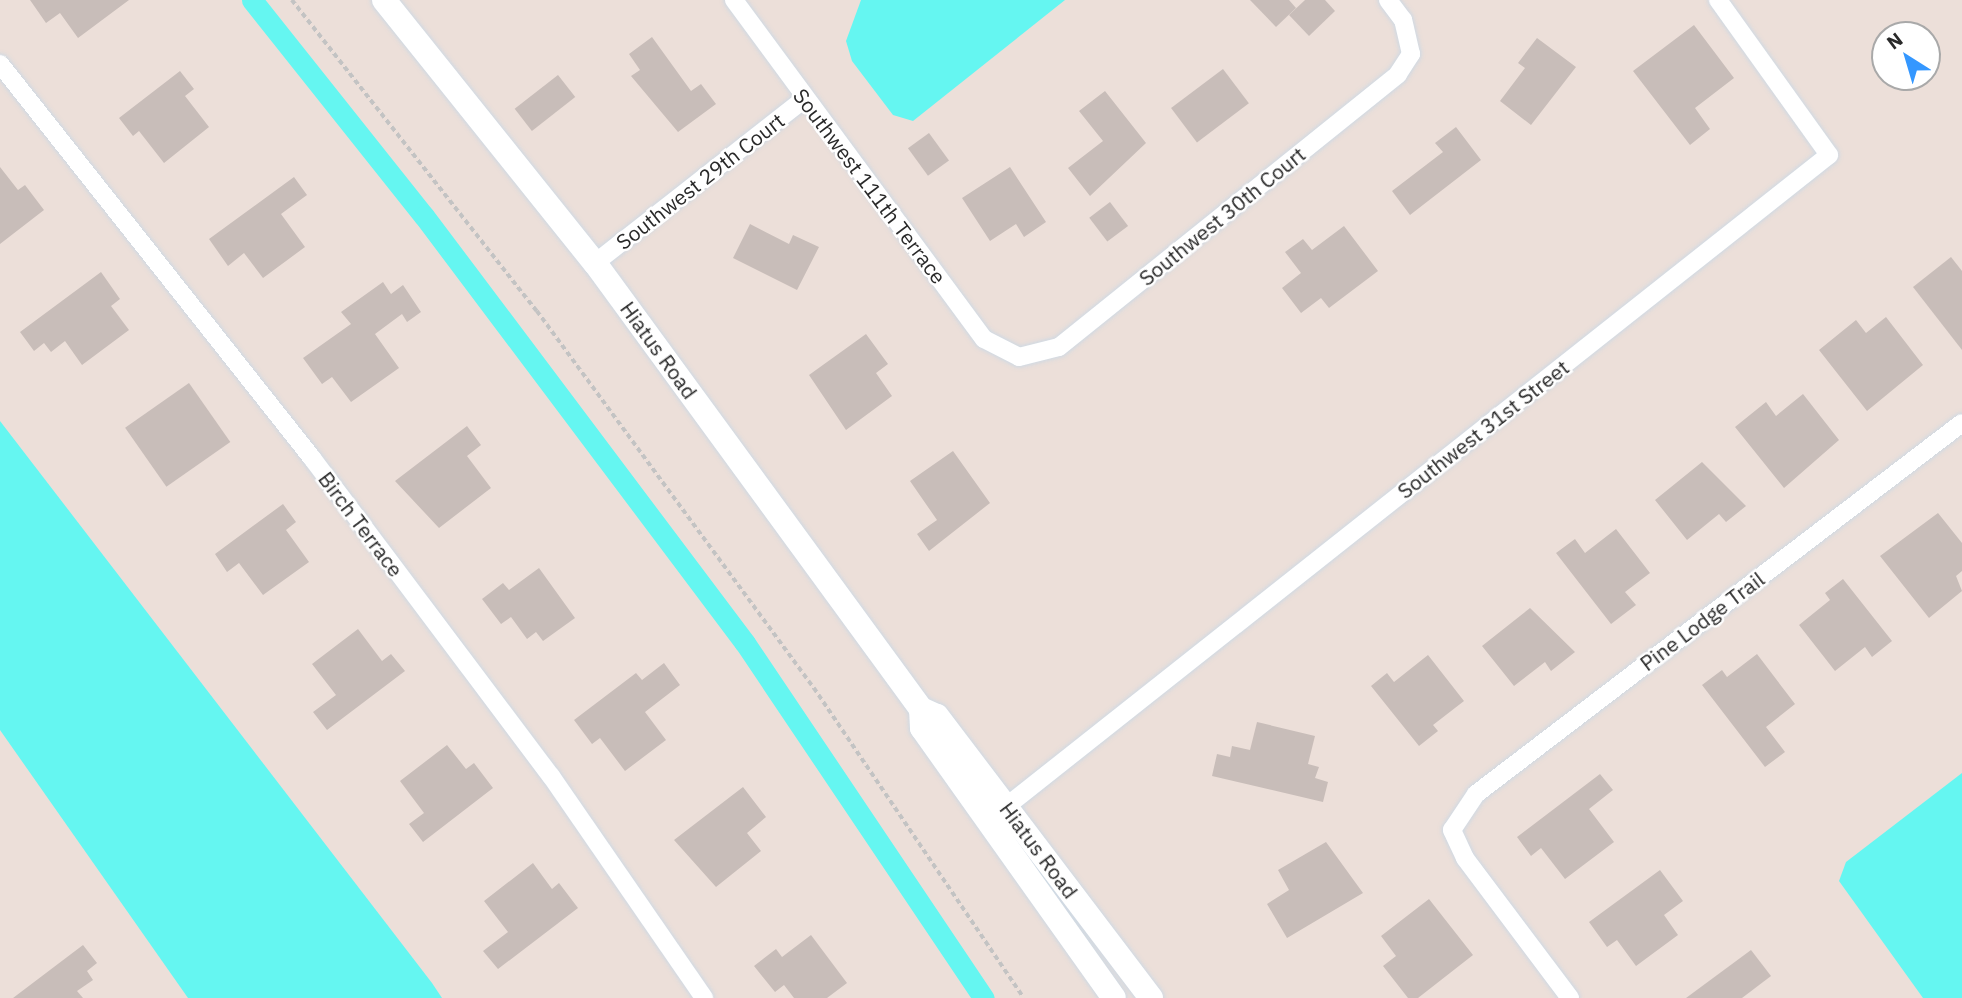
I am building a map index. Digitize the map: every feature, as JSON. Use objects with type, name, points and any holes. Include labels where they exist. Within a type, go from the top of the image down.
[{"type":"street","name":"Hiatus Road","points":[[384,0],[595,263],[921,709],[922,728],[1151,998]]},
{"type":"street","name":"Southwest 111th Terrace","points":[[734,0],[804,99],[984,339],[1018,357]]},
{"type":"street","name":"Southwest 30th Court","points":[[1018,357],[1059,347],[1398,74],[1412,54],[1403,20],[1388,0]]},
{"type":"street","name":"Southwest 31st Street","points":[[996,814],[1829,155],[1718,0]]},
{"type":"street","name":"Birch Terrace","points":[[0,64],[328,480],[551,776],[705,998]]},
{"type":"street","name":"Southwest 29th Court","points":[[595,263],[804,99]]},
{"type":"street","name":"Pine Lodge Trail","points":[[1570,998],[1465,858],[1452,830],[1476,794],[1962,423]]},
{"type":"street","name":"Hiatus Road","points":[[996,814],[1114,998]]},
{"type":"path","points":[[292,0],[537,311],[790,655],[1024,998]]},
{"type":"water","points":[[861,0],[1065,0],[913,121],[893,115],[852,61],[846,41]]},
{"type":"water","points":[[0,421],[442,998],[188,998],[0,730]]},
{"type":"water","points":[[1962,773],[1962,998],[1923,998],[1839,881],[1846,862]]},
{"type":"building","points":[[30,0],[129,0],[78,38],[60,13],[46,23]]},
{"type":"building","points":[[1250,0],[1289,0],[1296,8],[1276,27]]},
{"type":"building","points":[[1305,0],[1325,0],[1335,11],[1309,36],[1289,15]]},
{"type":"building","points":[[1694,25],[1734,78],[1695,108],[1710,129],[1690,145],[1633,71]]},
{"type":"building","points":[[652,37],[691,91],[701,84],[716,104],[678,132],[631,76],[640,70],[629,54]]},
{"type":"building","points":[[1537,38],[1576,67],[1531,125],[1500,101],[1525,68],[1518,63]]},
{"type":"building","points":[[1223,69],[1249,103],[1197,142],[1171,108]]},
{"type":"building","points":[[180,71],[194,89],[185,96],[209,127],[164,163],[139,131],[133,136],[119,118]]},
{"type":"building","points":[[558,75],[575,97],[532,131],[515,109]]},
{"type":"building","points":[[1105,91],[1146,143],[1090,196],[1068,168],[1103,141],[1079,111]]},
{"type":"building","points":[[1456,127],[1481,160],[1410,215],[1392,191],[1443,152],[1435,143]]},
{"type":"building","points":[[929,133],[949,161],[928,176],[908,148]]},
{"type":"building","points":[[0,167],[18,190],[25,185],[44,210],[0,244]]},
{"type":"building","points":[[1010,167],[1046,222],[1024,237],[1016,224],[990,241],[962,198]]},
{"type":"building","points":[[294,177],[307,195],[281,214],[305,247],[263,278],[244,253],[228,266],[209,239]]},
{"type":"building","points":[[1110,202],[1128,226],[1107,242],[1089,218]]},
{"type":"building","points":[[750,224],[789,244],[793,235],[819,247],[797,290],[733,258]]},
{"type":"building","points":[[1344,226],[1378,271],[1329,308],[1321,298],[1301,313],[1282,288],[1301,273],[1285,252],[1303,239],[1312,250]]},
{"type":"building","points":[[1951,257],[1962,271],[1962,350],[1913,287]]},
{"type":"building","points":[[101,272],[120,299],[111,306],[129,330],[82,365],[65,341],[51,352],[44,343],[34,351],[20,332]]},
{"type":"building","points":[[383,282],[391,294],[403,285],[421,312],[407,322],[402,314],[375,334],[399,368],[351,402],[332,377],[322,384],[303,358],[351,324],[341,312]]},
{"type":"building","points":[[1886,317],[1923,365],[1867,411],[1819,350],[1856,320],[1866,333]]},
{"type":"building","points":[[866,334],[888,364],[876,373],[892,396],[846,430],[809,375]]},
{"type":"building","points":[[189,383],[230,442],[166,487],[125,428]]},
{"type":"building","points":[[1803,394],[1839,440],[1784,488],[1735,427],[1766,402],[1776,416]]},
{"type":"building","points":[[467,426],[481,445],[467,456],[491,488],[439,528],[395,481]]},
{"type":"building","points":[[953,451],[990,503],[929,551],[917,534],[937,520],[910,481]]},
{"type":"building","points":[[1702,462],[1746,506],[1726,522],[1719,514],[1687,540],[1655,500]]},
{"type":"building","points":[[283,504],[296,522],[286,530],[309,562],[263,595],[239,563],[227,572],[215,554]]},
{"type":"building","points":[[1938,513],[1962,543],[1962,571],[1956,576],[1962,591],[1929,618],[1880,556]]},
{"type":"building","points":[[1616,529],[1650,573],[1625,592],[1636,605],[1611,624],[1556,553],[1575,539],[1585,553]]},
{"type":"building","points":[[539,568],[575,618],[543,641],[536,632],[527,639],[511,617],[501,624],[482,599],[503,583],[509,590]]},
{"type":"building","points":[[1843,579],[1892,641],[1872,657],[1865,647],[1835,671],[1799,625],[1830,600],[1825,593]]},
{"type":"building","points":[[1530,608],[1575,652],[1551,671],[1545,662],[1514,686],[1482,646]]},
{"type":"building","points":[[358,629],[382,661],[391,654],[405,671],[327,730],[313,712],[336,695],[312,664]]},
{"type":"building","points":[[1757,654],[1795,704],[1766,727],[1785,752],[1765,767],[1702,685],[1722,670],[1727,677]]},
{"type":"building","points":[[1428,655],[1464,701],[1433,725],[1438,731],[1419,746],[1371,686],[1387,673],[1394,682]]},
{"type":"building","points":[[664,663],[680,685],[645,712],[666,740],[625,771],[600,738],[592,744],[574,720],[636,673],[642,680]]},
{"type":"building","points":[[1257,722],[1315,736],[1308,764],[1319,767],[1315,778],[1328,782],[1323,802],[1212,776],[1217,754],[1230,757],[1232,746],[1250,750]]},
{"type":"building","points":[[447,745],[466,769],[474,763],[493,788],[423,842],[409,824],[424,813],[400,781]]},
{"type":"building","points":[[1600,774],[1613,790],[1589,809],[1614,842],[1565,879],[1541,848],[1531,856],[1517,837]]},
{"type":"building","points":[[743,787],[766,817],[747,833],[761,851],[716,887],[674,840]]},
{"type":"building","points":[[1326,842],[1363,893],[1287,938],[1267,904],[1289,890],[1278,870]]},
{"type":"building","points":[[533,863],[552,889],[559,883],[578,908],[498,969],[483,951],[508,932],[484,901]]},
{"type":"building","points":[[1660,870],[1683,901],[1664,915],[1678,935],[1636,966],[1617,940],[1607,947],[1589,922]]},
{"type":"building","points":[[1429,899],[1473,955],[1418,998],[1408,998],[1383,966],[1396,956],[1381,936]]},
{"type":"building","points":[[811,935],[847,983],[827,998],[794,998],[784,985],[775,992],[754,966],[776,949],[782,957]]},
{"type":"building","points":[[83,945],[97,963],[87,971],[93,980],[77,991],[83,998],[13,998]]},
{"type":"building","points":[[1751,950],[1771,976],[1742,998],[1686,998]]},
{"type":"waterway","points":[[252,0],[424,216],[745,643],[984,998]]}]
